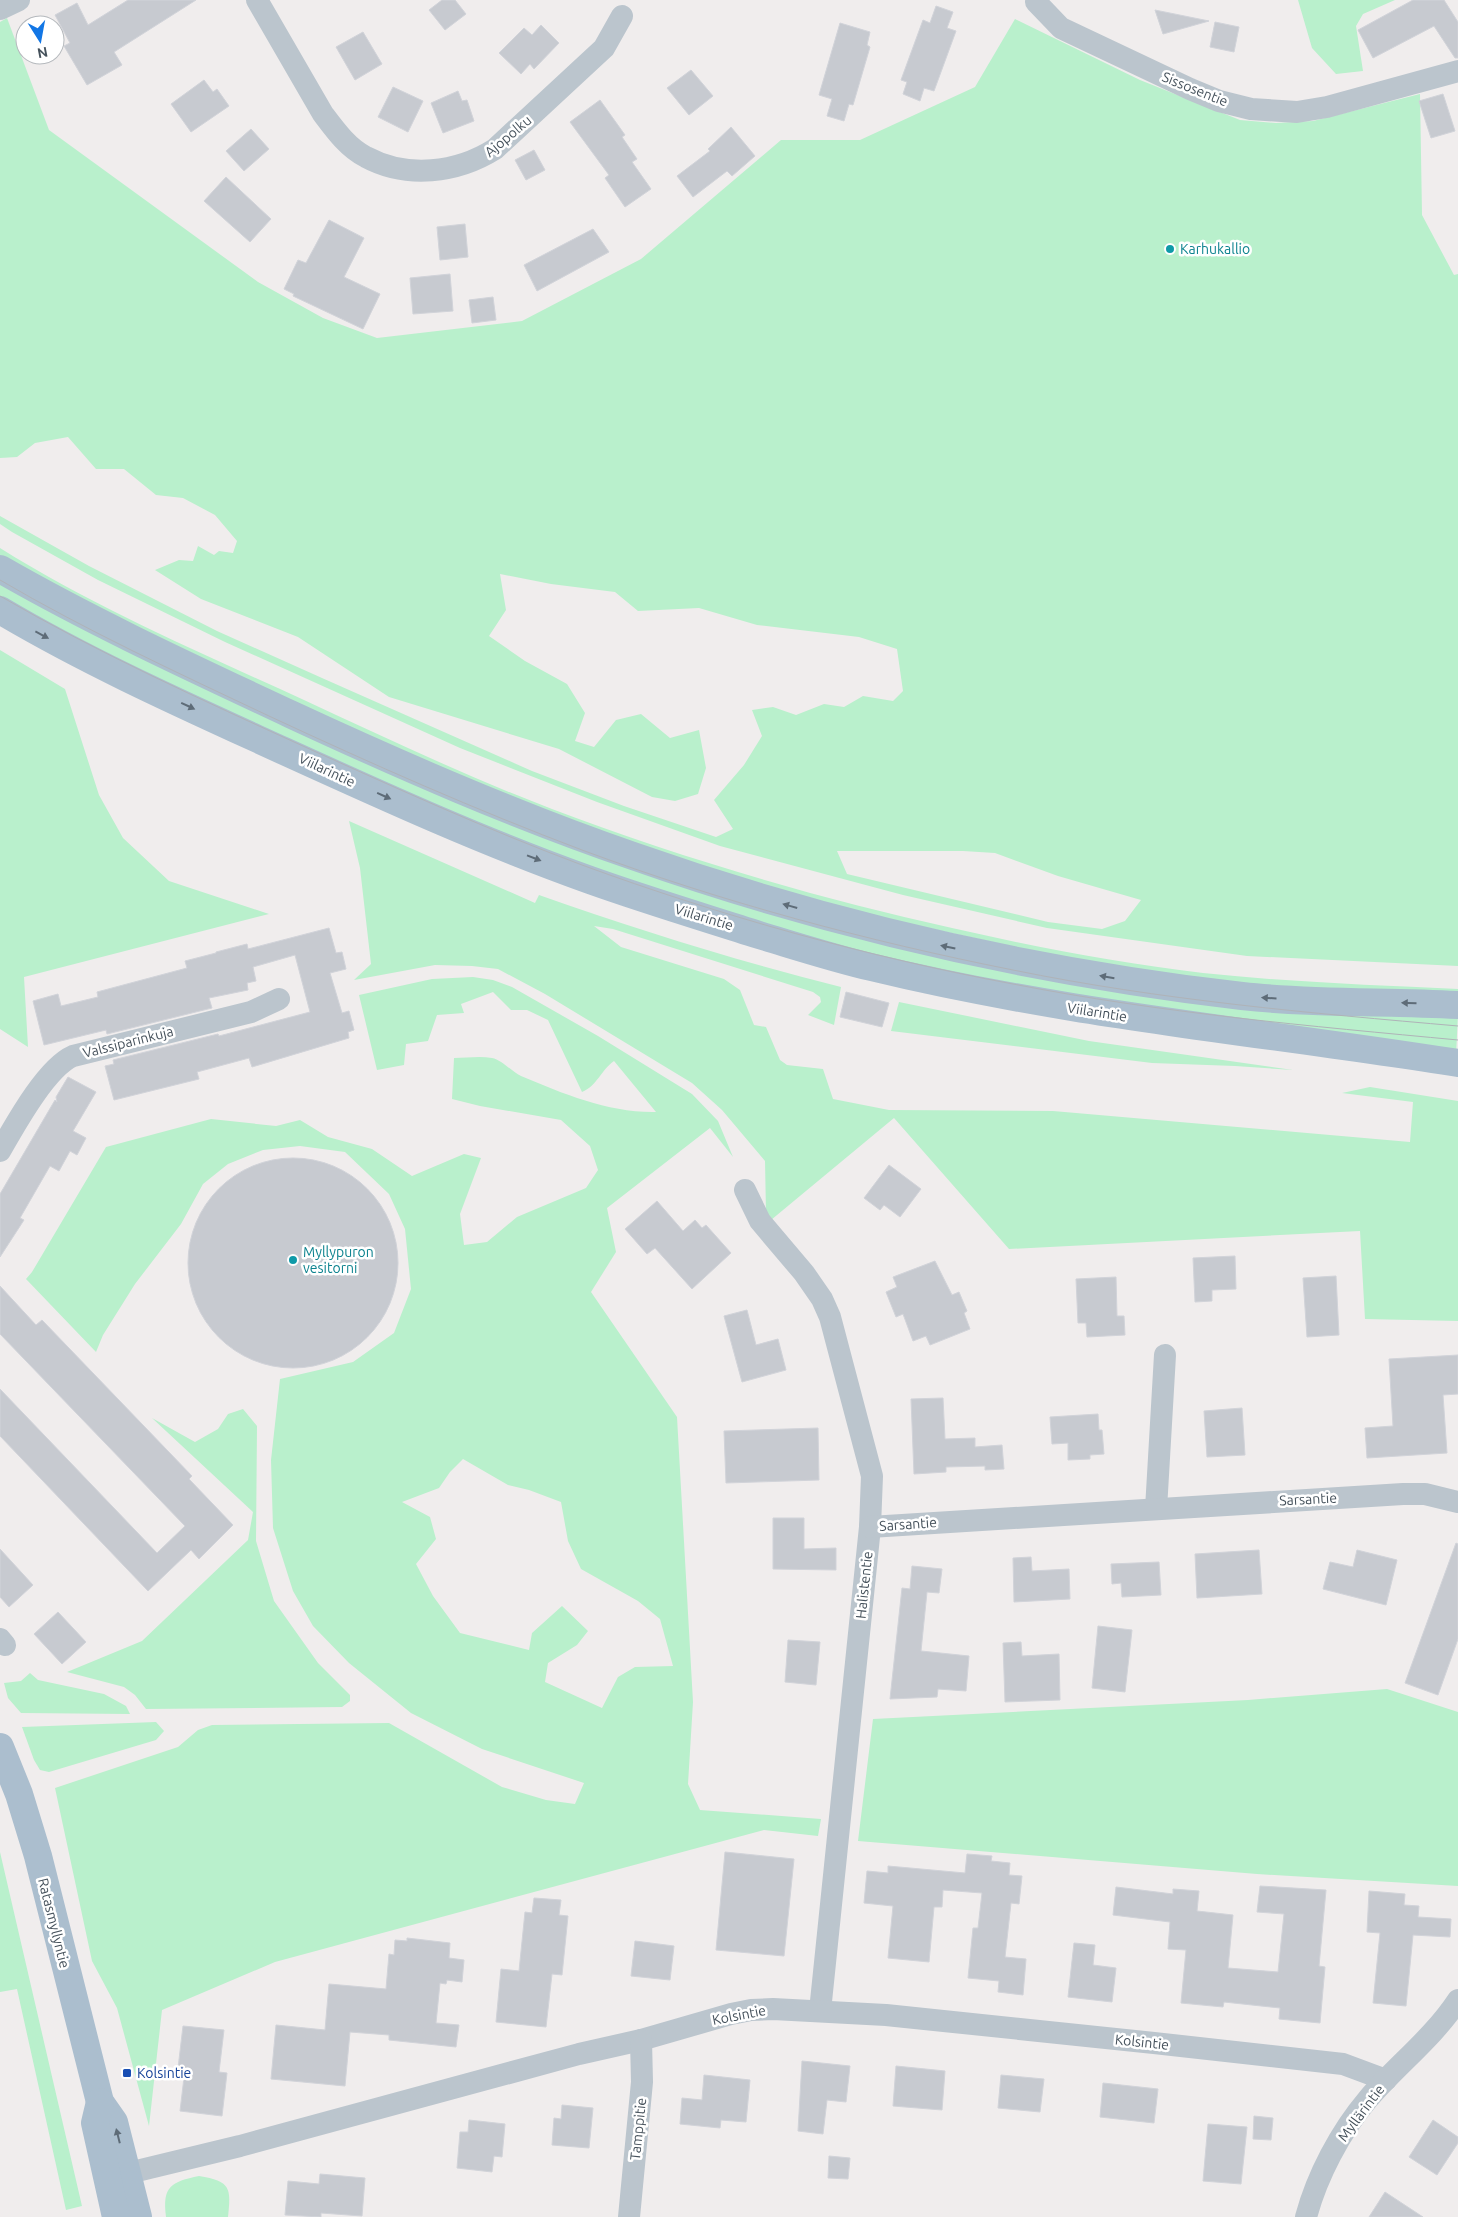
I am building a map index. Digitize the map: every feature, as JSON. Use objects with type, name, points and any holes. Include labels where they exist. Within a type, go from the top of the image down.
[{"type":"main road","points":[[0,568],[84,616],[434,779],[623,853],[731,889],[825,916],[943,946],[1118,979],[1246,996],[1317,1001],[1458,1005]]},
{"type":"main road","name":"Viilarintie","points":[[0,610],[40,634],[156,692],[359,785],[467,832],[587,879],[695,915],[871,967],[1060,1006],[1171,1023],[1345,1045],[1458,1064]]},
{"type":"main road","name":"Ratasmyllyntie","points":[[1,1749],[19,1794],[38,1856],[100,2102],[95,2123],[117,2175],[138,2217]]},
{"type":"main road","name":"Ratasmyllyntie","points":[[116,2217],[117,2175]]},
{"type":"street","points":[[0,9],[19,0]]},
{"type":"street","name":"Ajopolku","points":[[258,0],[334,130],[365,157],[384,165],[405,170],[428,171],[458,167],[478,160],[495,149],[604,48],[622,16]]},
{"type":"street","name":"Sissosentie","points":[[1036,2],[1062,28],[1218,101],[1251,109],[1297,112],[1326,107],[1458,71]]},
{"type":"street","name":"Valssiparinkuja","points":[[3,1138],[48,1075],[62,1060],[251,1012],[279,998]]},
{"type":"street","name":"Halistentie","points":[[744,1190],[760,1221],[804,1273],[822,1299],[830,1317],[872,1476],[870,1527],[820,2011]]},
{"type":"street","points":[[1156,1509],[1165,1355]]},
{"type":"street","name":"Sarsantie","points":[[870,1527],[1403,1494],[1425,1494],[1458,1502]]},
{"type":"street","name":"Myllärintie","points":[[1306,2217],[1318,2184],[1342,2137],[1367,2100],[1422,2045],[1448,2015],[1458,2000]]},
{"type":"street","name":"Kolsintie","points":[[117,2175],[240,2146],[579,2054],[641,2040],[751,2010],[772,2008],[886,2015],[1343,2064],[1386,2080]]},
{"type":"street","name":"Tamppitie","points":[[629,2217],[642,2082],[641,2040]]},
{"type":"green space","points":[[1298,0],[1395,0],[1363,14],[1356,26],[1363,71],[1336,74],[1312,48]]},
{"type":"green space","points":[[7,18],[15,39],[15,65],[25,65],[49,130],[258,282],[323,318],[377,338],[522,321],[641,259],[781,140],[860,140],[975,87],[1015,19],[1140,80],[1240,120],[1276,123],[1313,121],[1420,94],[1422,215],[1454,275],[1458,274],[1458,966],[1247,956],[1047,928],[903,895],[720,846],[597,802],[460,748],[225,642],[98,580],[12,532],[0,524],[0,516],[89,566],[217,631],[532,771],[624,806],[716,837],[733,829],[714,800],[744,765],[762,736],[752,710],[773,707],[796,715],[824,704],[844,707],[863,696],[893,701],[903,691],[897,649],[859,637],[757,625],[699,608],[638,611],[615,592],[551,584],[500,574],[506,610],[489,636],[525,661],[567,684],[585,713],[575,741],[594,747],[616,720],[641,714],[670,738],[699,730],[706,768],[698,794],[675,801],[652,797],[559,749],[389,697],[298,637],[201,599],[155,570],[179,560],[193,561],[198,546],[214,555],[219,551],[233,553],[237,541],[215,515],[183,498],[156,495],[124,469],[96,469],[68,437],[35,443],[17,457],[0,458],[0,22]],"holes":[[[837,851],[963,851],[995,853],[1058,876],[1141,900],[1125,921],[1102,929],[1048,922],[847,874]]]},
{"type":"green space","points":[[0,548],[36,570],[149,629],[427,757],[552,809],[650,844],[750,876],[850,904],[983,935],[1077,954],[1172,969],[1235,976],[1458,989],[1458,999],[1302,992],[1131,972],[785,897],[459,781],[0,561]]},
{"type":"green space","points":[[0,579],[93,630],[826,924],[1458,1014],[1456,1056],[900,966],[491,837],[0,606]]},
{"type":"green space","points":[[0,650],[65,689],[99,795],[123,838],[169,881],[269,914],[24,977],[28,1047],[0,1029]]},
{"type":"green space","points":[[349,821],[535,903],[539,895],[688,944],[764,967],[841,987],[834,1025],[808,1015],[821,1002],[820,997],[813,992],[613,929],[594,926],[621,947],[724,979],[740,990],[754,1025],[766,1027],[780,1060],[787,1065],[823,1069],[833,1099],[889,1110],[1053,1111],[1410,1142],[1413,1102],[1342,1093],[1370,1087],[1458,1101],[1458,1321],[1365,1319],[1360,1231],[1009,1249],[894,1118],[771,1220],[766,1213],[765,1161],[722,1110],[692,1083],[545,994],[498,969],[472,966],[435,965],[354,980],[371,964],[360,868]]},
{"type":"green space","points":[[473,977],[493,980],[512,987],[598,1036],[692,1094],[718,1121],[733,1157],[710,1128],[607,1208],[616,1252],[591,1292],[677,1417],[693,1702],[688,1784],[700,1810],[821,1819],[818,1836],[764,1830],[275,1962],[162,2010],[149,2126],[117,2008],[92,1961],[55,1788],[178,1747],[198,1730],[212,1725],[389,1723],[502,1787],[546,1800],[575,1804],[584,1783],[482,1749],[411,1713],[349,1663],[313,1626],[293,1591],[273,1528],[271,1460],[280,1379],[353,1362],[394,1333],[411,1289],[405,1229],[389,1194],[345,1152],[300,1146],[263,1150],[228,1164],[203,1184],[181,1224],[135,1284],[103,1335],[96,1352],[26,1279],[32,1272],[106,1147],[211,1119],[276,1126],[300,1120],[328,1137],[372,1149],[412,1176],[464,1154],[481,1158],[460,1214],[464,1245],[487,1242],[517,1217],[586,1188],[598,1170],[590,1146],[561,1120],[480,1106],[452,1099],[454,1058],[492,1058],[521,1076],[587,1101],[621,1109],[656,1112],[614,1061],[592,1086],[582,1092],[548,1020],[527,1010],[511,1010],[493,992],[461,1004],[464,1013],[437,1015],[428,1041],[406,1044],[404,1065],[377,1070],[359,995],[432,979]],"holes":[[[463,1459],[508,1485],[529,1490],[561,1502],[568,1541],[581,1569],[638,1601],[660,1619],[673,1666],[635,1667],[618,1677],[602,1708],[545,1682],[548,1663],[577,1645],[588,1631],[562,1606],[532,1633],[529,1650],[460,1633],[433,1596],[416,1564],[436,1539],[430,1517],[402,1502],[439,1488],[450,1472]]]},
{"type":"green space","points":[[899,1002],[1089,1041],[1293,1070],[1152,1063],[891,1031]]},
{"type":"green space","points":[[243,1409],[257,1426],[256,1541],[274,1601],[318,1663],[350,1695],[350,1701],[342,1707],[146,1709],[135,1695],[124,1687],[67,1672],[142,1641],[248,1540],[253,1512],[152,1418],[195,1442],[218,1429],[228,1414]]},
{"type":"green space","points":[[30,1673],[38,1680],[104,1694],[126,1706],[130,1714],[21,1713],[8,1698],[4,1683],[21,1681]]},
{"type":"green space","points":[[1387,1689],[1458,1712],[1458,1886],[1257,1874],[858,1841],[873,1719],[1248,1700]]},
{"type":"green space","points":[[156,1722],[164,1731],[156,1740],[49,1772],[40,1770],[34,1760],[22,1727]]},
{"type":"green space","points":[[0,1852],[82,2206],[66,2210],[17,1989],[0,1992]]},
{"type":"green space","points":[[199,2176],[217,2180],[227,2188],[229,2193],[228,2217],[166,2217],[166,2198],[170,2187],[175,2183]]},
{"type":"building","points":[[128,0],[196,0],[114,52],[122,65],[87,85],[65,48],[65,46],[70,43],[65,34],[65,15],[55,15],[77,3],[88,25]]},
{"type":"building","points":[[442,0],[455,0],[466,14],[445,30],[429,10]]},
{"type":"building","points":[[1413,0],[1444,0],[1458,22],[1458,58],[1455,58],[1434,26],[1373,58],[1358,30]]},
{"type":"building","points":[[936,6],[953,12],[947,28],[956,31],[934,91],[924,88],[920,101],[903,94],[907,82],[901,80],[923,20],[930,23]]},
{"type":"building","points":[[1155,10],[1209,21],[1163,34]]},
{"type":"building","points":[[1215,22],[1239,27],[1234,52],[1210,47]]},
{"type":"building","points":[[840,23],[870,32],[867,45],[870,47],[853,105],[849,104],[844,121],[827,116],[832,99],[819,95]]},
{"type":"building","points":[[541,25],[559,43],[534,69],[530,64],[521,74],[499,53],[524,28],[532,35]]},
{"type":"building","points":[[363,32],[382,64],[355,80],[336,47]]},
{"type":"building","points":[[691,70],[713,96],[689,115],[667,88]]},
{"type":"building","points":[[204,80],[213,92],[217,89],[229,106],[191,132],[171,104]]},
{"type":"building","points":[[393,87],[423,101],[408,132],[378,117]]},
{"type":"building","points":[[458,91],[462,101],[467,100],[474,121],[443,133],[431,103]]},
{"type":"building","points":[[1443,94],[1455,131],[1431,138],[1419,101]]},
{"type":"building","points":[[600,100],[625,135],[622,137],[637,159],[632,162],[651,189],[625,207],[605,178],[609,175],[570,122]]},
{"type":"building","points":[[731,127],[755,156],[732,176],[727,171],[693,197],[677,176],[710,151],[708,149]]},
{"type":"building","points":[[251,129],[269,149],[244,171],[226,151]]},
{"type":"building","points":[[534,150],[545,170],[526,180],[515,160]]},
{"type":"building","points":[[226,177],[271,219],[250,242],[204,201]]},
{"type":"building","points":[[329,220],[364,238],[344,277],[380,294],[363,329],[293,296],[294,294],[284,289],[298,260],[306,263]]},
{"type":"building","points":[[465,224],[468,257],[440,260],[437,227]]},
{"type":"building","points":[[593,229],[609,252],[537,291],[524,265]]},
{"type":"building","points":[[450,274],[453,311],[413,314],[410,278]]},
{"type":"building","points":[[493,297],[496,320],[472,323],[469,300]]},
{"type":"building","points":[[329,928],[336,953],[342,952],[346,969],[330,973],[342,1013],[349,1011],[354,1030],[348,1032],[349,1038],[252,1067],[249,1058],[197,1072],[199,1079],[114,1100],[105,1066],[114,1064],[113,1060],[218,1034],[219,1036],[310,1012],[295,955],[253,967],[256,981],[247,983],[248,990],[209,998],[212,1008],[107,1034],[106,1030],[44,1045],[33,1001],[58,994],[61,1006],[98,997],[97,992],[187,968],[185,961],[247,944],[248,949]]},
{"type":"building","points":[[846,992],[889,1003],[882,1027],[840,1017]]},
{"type":"building","points":[[68,1077],[96,1092],[73,1131],[86,1138],[77,1155],[70,1151],[59,1171],[50,1166],[20,1218],[24,1220],[0,1257],[0,1194],[55,1100],[57,1102],[56,1097]]},
{"type":"building","name":"Myllypuron vesitorni","points":[[293,1158],[313,1160],[333,1166],[351,1176],[367,1189],[380,1205],[390,1223],[396,1243],[398,1263],[396,1283],[390,1303],[380,1321],[367,1337],[351,1350],[333,1360],[313,1366],[293,1368],[273,1366],[253,1360],[235,1350],[219,1337],[206,1321],[196,1303],[190,1283],[188,1263],[190,1243],[196,1223],[206,1205],[219,1189],[235,1176],[253,1166],[273,1160]]},
{"type":"building","points":[[889,1165],[921,1189],[900,1217],[884,1205],[880,1210],[864,1198]]},
{"type":"building","points":[[657,1201],[683,1231],[695,1220],[702,1228],[706,1225],[731,1253],[692,1289],[655,1248],[647,1254],[625,1229]]},
{"type":"building","points":[[1235,1256],[1236,1289],[1212,1290],[1212,1301],[1195,1302],[1193,1258]]},
{"type":"building","points":[[935,1261],[952,1295],[959,1292],[967,1311],[964,1313],[970,1329],[930,1345],[926,1336],[913,1341],[903,1314],[896,1317],[886,1292],[897,1287],[893,1277]]},
{"type":"building","points":[[1336,1276],[1339,1335],[1307,1337],[1303,1278]]},
{"type":"building","points":[[1116,1277],[1117,1316],[1124,1316],[1125,1335],[1087,1337],[1086,1323],[1078,1323],[1076,1279]]},
{"type":"building","points":[[0,1286],[36,1325],[42,1320],[192,1476],[189,1479],[233,1525],[199,1559],[191,1550],[148,1591],[0,1436],[0,1389],[157,1553],[185,1526],[0,1334]]},
{"type":"building","points":[[747,1310],[756,1345],[778,1339],[786,1370],[742,1382],[724,1316]]},
{"type":"building","points":[[1458,1355],[1458,1394],[1443,1395],[1447,1453],[1367,1458],[1365,1428],[1393,1426],[1389,1359]]},
{"type":"building","points":[[943,1398],[945,1439],[975,1438],[975,1447],[1002,1445],[1004,1469],[985,1470],[985,1466],[946,1467],[946,1472],[914,1474],[911,1399]]},
{"type":"building","points":[[1242,1408],[1245,1455],[1207,1457],[1204,1411]]},
{"type":"building","points":[[1098,1414],[1099,1430],[1102,1430],[1104,1454],[1090,1455],[1090,1459],[1068,1460],[1068,1443],[1052,1444],[1050,1417]]},
{"type":"building","points":[[818,1428],[819,1480],[726,1483],[724,1431]]},
{"type":"building","points":[[773,1518],[804,1518],[804,1549],[836,1548],[836,1570],[773,1569]]},
{"type":"building","points":[[1456,1543],[1458,1544],[1458,1639],[1438,1695],[1405,1683]]},
{"type":"building","points":[[0,1549],[33,1585],[9,1607],[0,1597]]},
{"type":"building","points":[[1259,1550],[1262,1594],[1197,1598],[1195,1554]]},
{"type":"building","points":[[1357,1550],[1397,1560],[1386,1605],[1323,1589],[1330,1562],[1353,1567]]},
{"type":"building","points":[[1031,1557],[1032,1571],[1069,1569],[1070,1599],[1014,1602],[1013,1558]]},
{"type":"building","points":[[1159,1562],[1161,1595],[1122,1597],[1121,1583],[1112,1584],[1111,1564]]},
{"type":"building","points":[[912,1566],[942,1569],[939,1593],[927,1592],[921,1651],[969,1656],[966,1691],[938,1689],[937,1697],[890,1699],[902,1588],[910,1589]]},
{"type":"building","points":[[58,1612],[86,1642],[62,1664],[34,1634]]},
{"type":"building","points":[[1098,1626],[1132,1630],[1125,1692],[1092,1688]]},
{"type":"building","points":[[788,1640],[820,1642],[816,1685],[785,1682]]},
{"type":"building","points":[[1021,1642],[1022,1656],[1059,1654],[1060,1700],[1005,1702],[1003,1643]]},
{"type":"building","points":[[725,1852],[794,1859],[784,1956],[716,1950]]},
{"type":"building","points":[[967,1854],[992,1856],[991,1861],[1010,1863],[1009,1875],[1022,1876],[1019,1904],[1011,1903],[1005,1957],[1026,1959],[1023,1995],[998,1992],[999,1981],[968,1978],[973,1928],[978,1928],[982,1893],[943,1890],[942,1907],[934,1907],[929,1962],[888,1958],[893,1906],[864,1903],[867,1871],[888,1873],[888,1866],[965,1873]]},
{"type":"building","points":[[1260,1886],[1326,1890],[1319,1966],[1325,1967],[1320,2023],[1279,2019],[1280,2008],[1224,2002],[1223,2007],[1181,2003],[1186,1950],[1168,1949],[1170,1922],[1113,1915],[1116,1887],[1173,1894],[1173,1889],[1199,1891],[1197,1911],[1233,1915],[1228,1968],[1278,1972],[1284,1914],[1257,1912]]},
{"type":"building","points":[[1369,1891],[1405,1894],[1404,1905],[1419,1906],[1418,1917],[1451,1919],[1450,1937],[1413,1935],[1406,2006],[1373,2003],[1380,1933],[1367,1932]]},
{"type":"building","points":[[534,1898],[561,1900],[559,1915],[568,1916],[562,1975],[552,1974],[546,2027],[496,2022],[501,1969],[519,1971],[525,1912],[532,1913]]},
{"type":"building","points":[[407,1938],[450,1943],[449,1958],[464,1960],[462,1982],[447,1980],[446,1984],[440,1983],[436,2023],[459,2025],[456,2047],[389,2040],[389,2035],[350,2032],[345,2086],[271,2079],[276,2025],[325,2030],[329,1984],[386,1989],[389,1954],[394,1955],[395,1940],[407,1941]]},
{"type":"building","points":[[635,1941],[674,1946],[670,1980],[631,1976]]},
{"type":"building","points":[[1074,1943],[1095,1945],[1093,1965],[1116,1968],[1112,2002],[1068,1997]]},
{"type":"building","points":[[183,2026],[224,2030],[219,2072],[227,2073],[222,2116],[180,2111],[185,2069],[178,2068]]},
{"type":"building","points":[[802,2061],[850,2066],[846,2102],[827,2100],[823,2134],[798,2131]]},
{"type":"building","points":[[896,2066],[945,2071],[942,2110],[893,2106]]},
{"type":"building","points":[[704,2075],[750,2080],[746,2122],[721,2120],[720,2128],[680,2124],[682,2098],[702,2100]]},
{"type":"building","points":[[1001,2075],[1044,2079],[1040,2112],[998,2108]]},
{"type":"building","points":[[1103,2083],[1158,2089],[1154,2123],[1100,2117]]},
{"type":"building","points":[[562,2105],[593,2108],[589,2148],[552,2145],[554,2118],[561,2119]]},
{"type":"building","points":[[1254,2116],[1273,2118],[1271,2140],[1253,2139]]},
{"type":"building","points":[[469,2120],[505,2124],[502,2157],[494,2156],[492,2172],[457,2168],[460,2132],[468,2132]]},
{"type":"building","points":[[1433,2120],[1458,2137],[1458,2143],[1437,2175],[1409,2157]]},
{"type":"building","points":[[1208,2124],[1247,2127],[1241,2184],[1203,2181]]},
{"type":"building","points":[[829,2156],[850,2158],[848,2179],[828,2178]]},
{"type":"building","points":[[320,2174],[365,2178],[362,2216],[321,2213],[321,2217],[285,2215],[288,2181],[319,2184]]},
{"type":"building","points":[[1385,2192],[1423,2217],[1369,2217]]},
{"type":"tram line","points":[[0,580],[66,617],[167,668],[424,786],[582,850],[688,887],[849,933],[958,959],[1068,980],[1124,990],[1235,1004],[1458,1026]]},
{"type":"tram line","points":[[0,596],[75,637],[228,712],[442,808],[582,865],[634,884],[741,918],[795,934],[904,961],[1069,994],[1235,1018],[1458,1040]]},
{"type":"place","name":"Karhukallio","points":[[1170,249]]},
{"type":"place","name":"Myllypuron vesitorni","points":[[293,1260]]},
{"type":"place","name":"Kolsintie","points":[[127,2073]]}]
